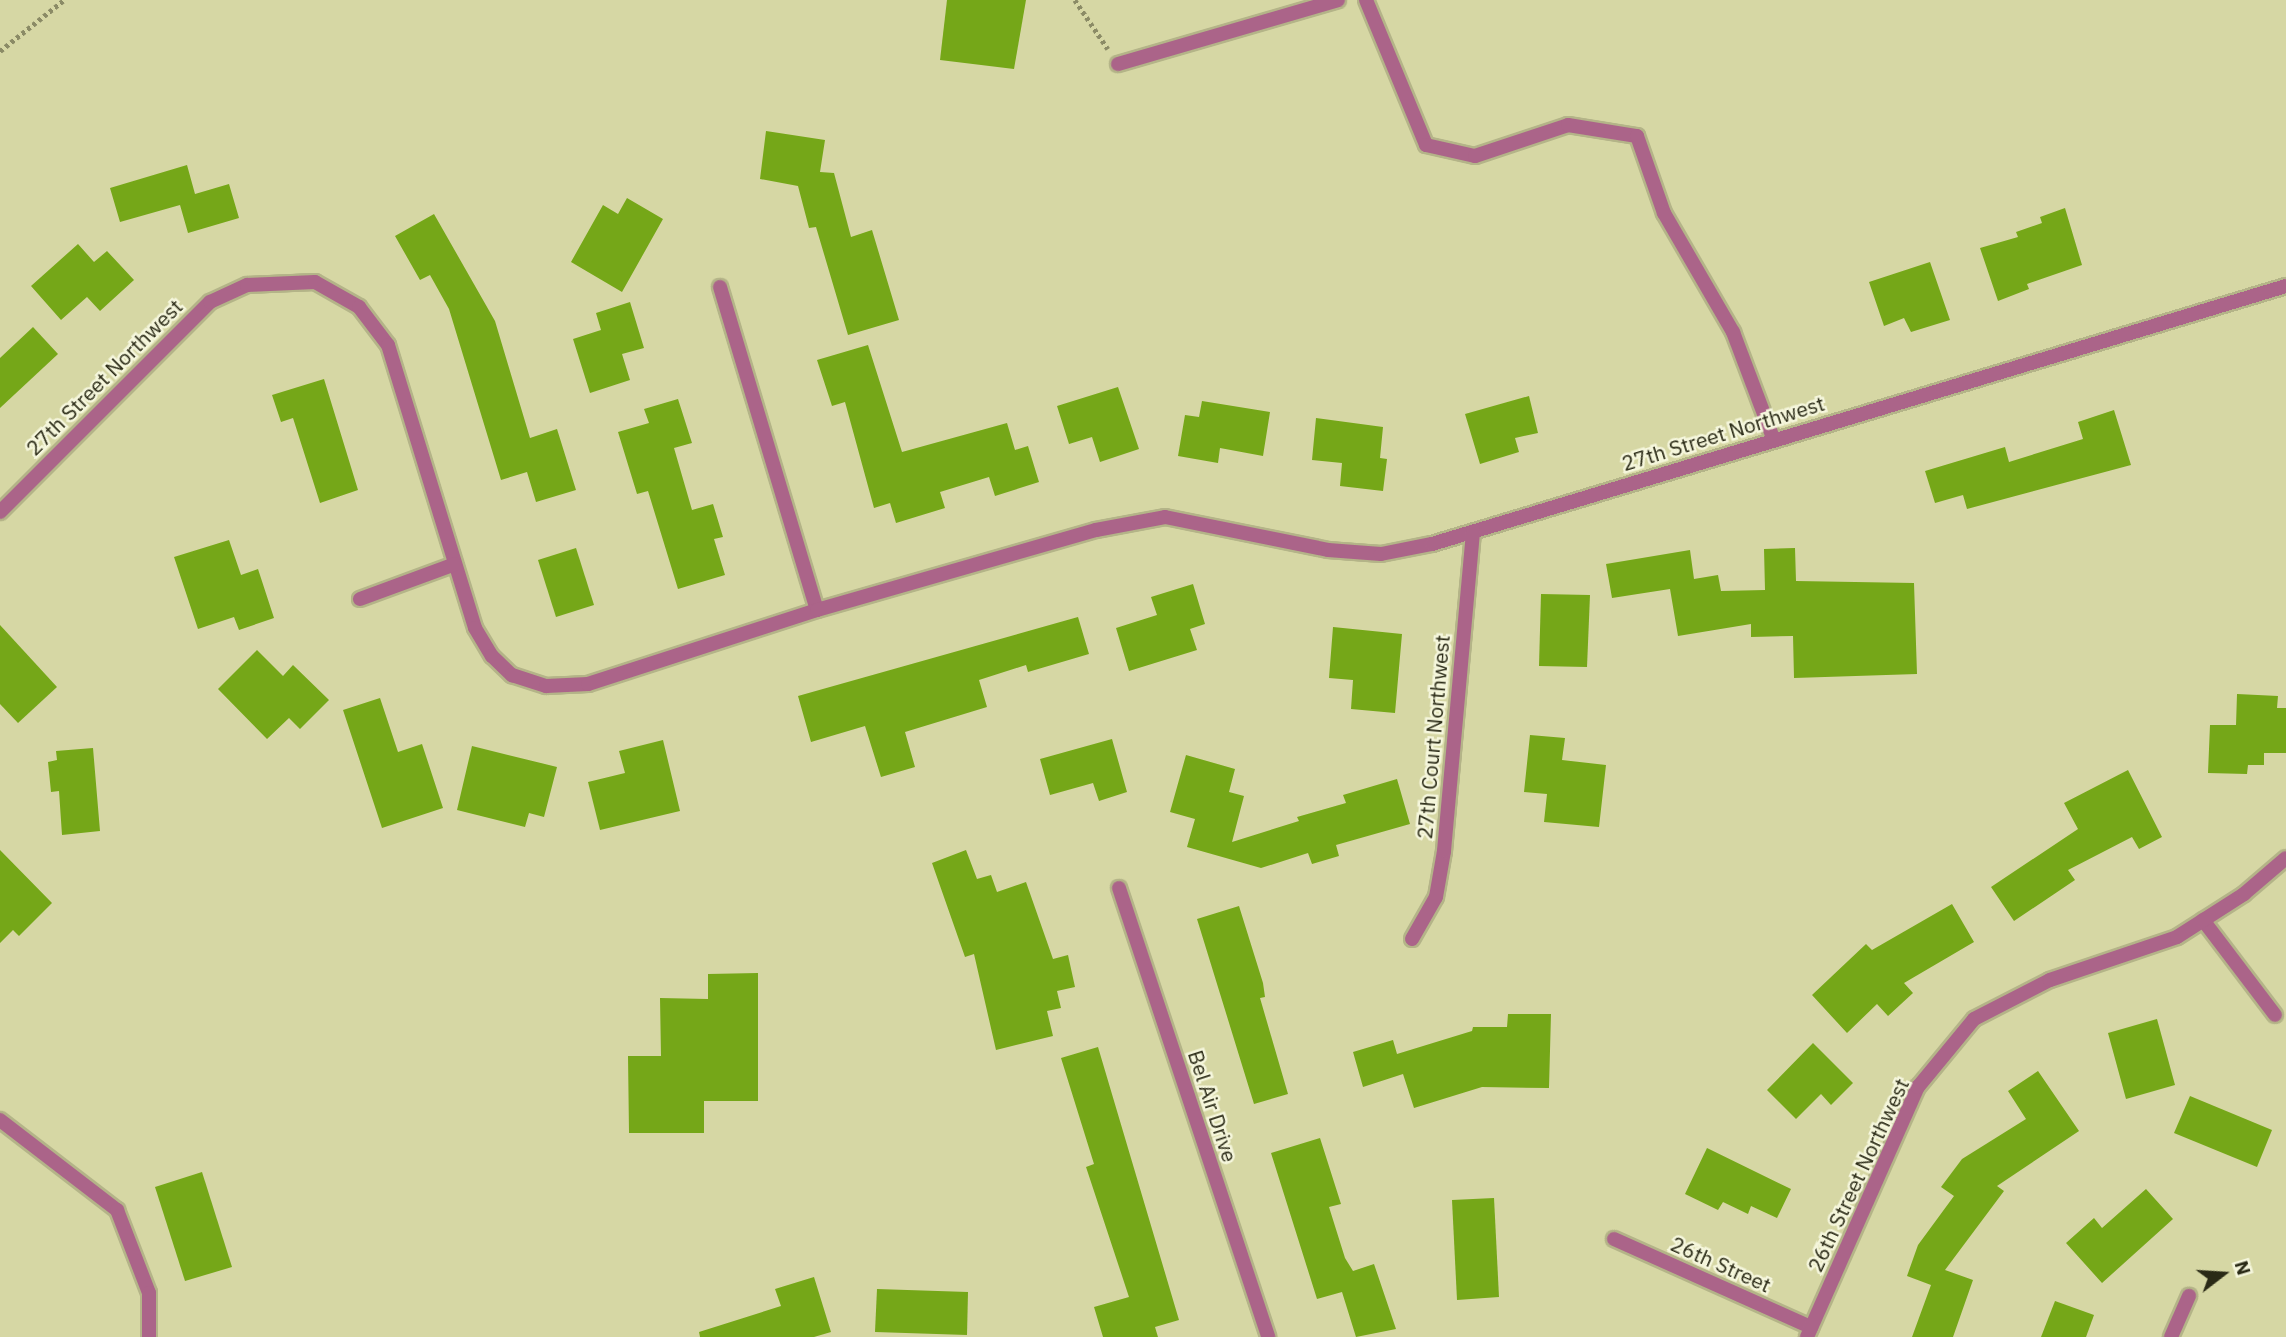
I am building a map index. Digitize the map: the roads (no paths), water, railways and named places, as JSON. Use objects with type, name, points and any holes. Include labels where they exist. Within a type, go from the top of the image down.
[{"type":"street","points":[[1118,64],[1338,0]]},
{"type":"street","points":[[1366,0],[1426,145],[1475,156],[1567,125],[1637,136],[1664,213],[1733,332],[1773,439]]},
{"type":"street","name":"27th Street Northwest","points":[[0,512],[210,302],[247,285],[316,282],[359,307],[388,345],[454,564]]},
{"type":"street","name":"27th Street Northwest","points":[[817,610],[1096,530],[1165,517],[1328,550],[1381,554],[1473,532],[1773,439],[2286,286]]},
{"type":"street","points":[[360,599],[454,564],[475,628],[492,656],[512,675],[546,686],[587,684],[817,610],[720,287]]},
{"type":"street","name":"27th Court Northwest","points":[[1412,939],[1436,897],[1444,851],[1473,532]]},
{"type":"street","name":"26th Street Northwest","points":[[1809,1332],[1918,1087],[1974,1019],[2050,980],[2177,937],[2244,894],[2286,858]]},
{"type":"street","name":"Bel Air Drive","points":[[1119,888],[1268,1337]]},
{"type":"street","points":[[2203,920],[2275,1015]]},
{"type":"street","points":[[0,1120],[117,1210],[149,1293],[149,1337]]},
{"type":"street","name":"26th Street","points":[[1614,1239],[1809,1332]]},
{"type":"street","points":[[2171,1337],[2189,1296]]}]
